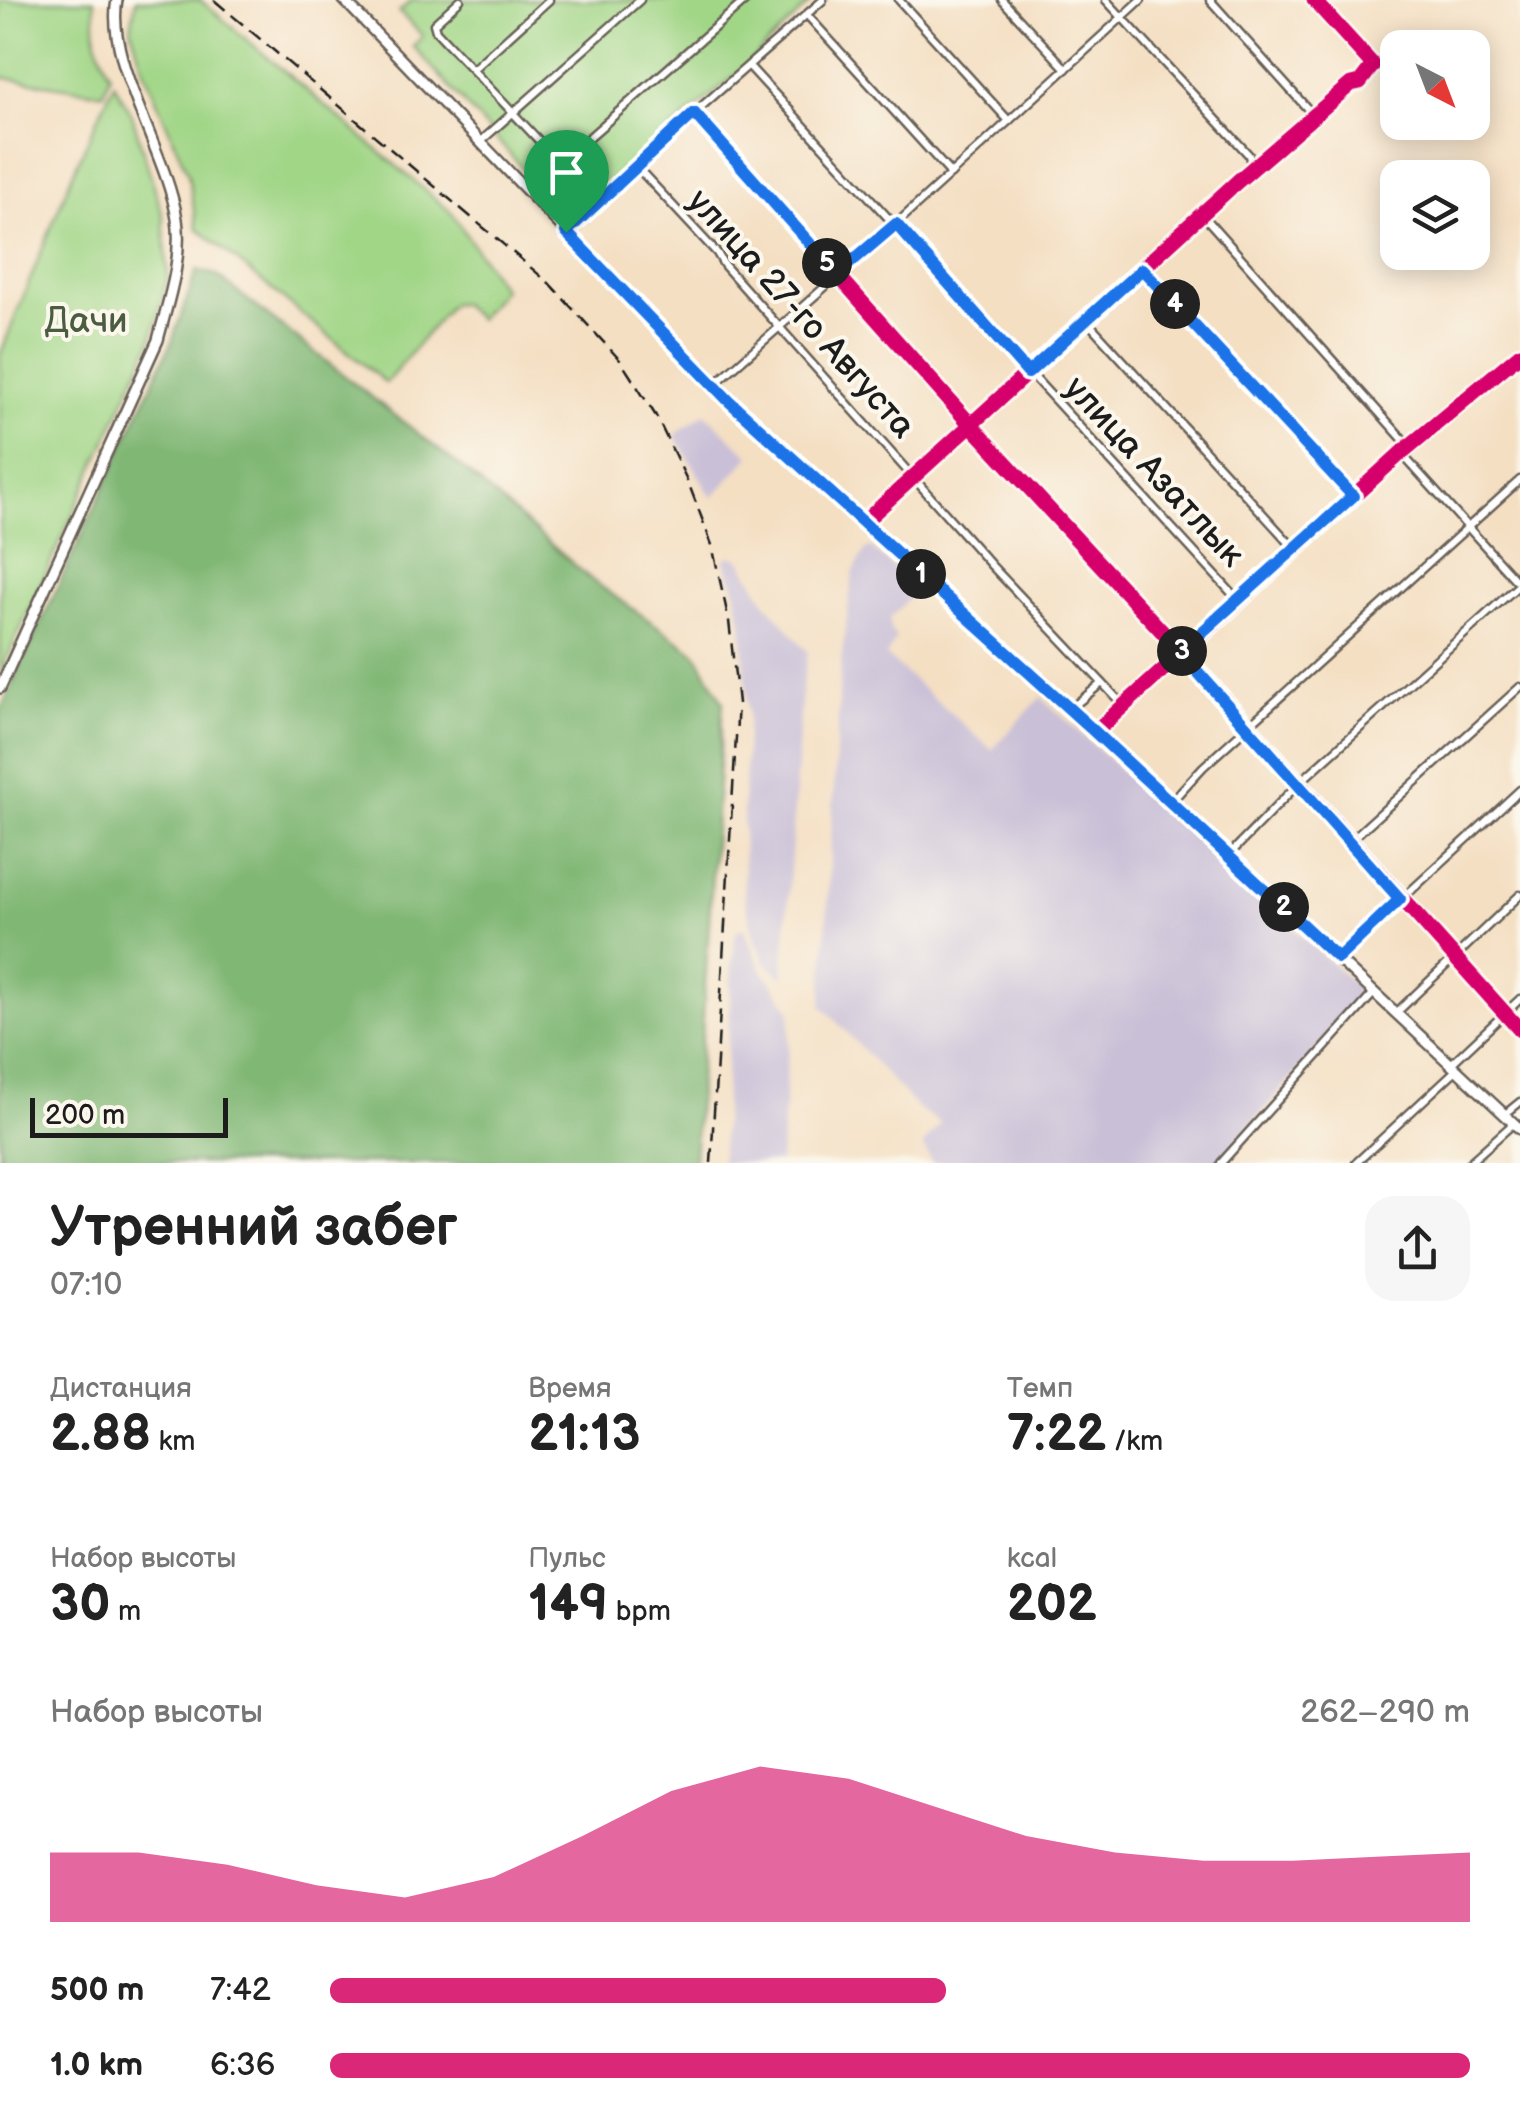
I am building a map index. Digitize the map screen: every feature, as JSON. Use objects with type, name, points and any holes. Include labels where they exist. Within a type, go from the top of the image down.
[{"type":"main road","points":[[0,688],[158,340],[174,279],[176,215],[160,157],[116,40],[117,0]]},
{"type":"main road","points":[[344,0],[714,385],[1171,802],[1517,1126]]},
{"type":"street","points":[[460,0],[434,24],[436,32],[560,162],[746,0]]},
{"type":"street","points":[[473,69],[550,0]]},
{"type":"street","points":[[481,141],[640,0]]},
{"type":"street","points":[[566,232],[824,0]]},
{"type":"street","points":[[899,0],[1009,121]]},
{"type":"street","points":[[1002,0],[1066,69]]},
{"type":"street","points":[[1106,0],[1249,155],[1252,170]]},
{"type":"street","points":[[714,385],[1141,0]]},
{"type":"street","points":[[1210,0],[1314,116]]},
{"type":"street","points":[[864,522],[1202,214],[1351,84],[1360,82],[1373,65],[1314,0]]},
{"type":"street","points":[[807,15],[951,174]]},
{"type":"street","name":"улица Азатлык","points":[[750,67],[1238,600]]},
{"type":"street","points":[[694,113],[971,425],[1520,1030]]},
{"type":"street","name":"улица 27-го Августа","points":[[636,166],[913,478],[1125,707]]},
{"type":"street","points":[[1202,214],[1410,446]]},
{"type":"street","points":[[1142,269],[1353,496]]},
{"type":"street","points":[[1086,320],[1294,548]]},
{"type":"street","points":[[1095,732],[1294,548],[1520,354]]},
{"type":"street","points":[[1228,856],[1299,783],[1520,584],[1401,453]]},
{"type":"street","points":[[1171,802],[1202,767],[1520,480]]},
{"type":"street","points":[[1070,710],[1102,683]]},
{"type":"street","points":[[1351,840],[1520,687]]},
{"type":"street","points":[[1338,958],[1520,790]]},
{"type":"street","points":[[1395,1014],[1520,896]]},
{"type":"street","points":[[1221,1163],[1373,994]]},
{"type":"street","points":[[1356,1163],[1520,999]]},
{"type":"street","points":[[1504,1114],[1520,1102]]},
{"type":"street","points":[[1468,1163],[1517,1126]]},
{"type":"shaded area","points":[[705,413],[750,456],[712,498],[675,435]]},
{"type":"shaded area","points":[[872,548],[917,590],[890,618],[890,629],[896,638],[886,656],[992,750],[1041,697],[1357,987],[1356,1003],[1218,1163],[932,1163],[923,1145],[941,1123],[920,1111],[822,1006],[841,662],[853,573],[866,549]]},
{"type":"shaded area","points":[[724,559],[740,559],[767,604],[808,652],[802,688],[783,978],[765,962],[744,896],[748,716],[742,622]]},
{"type":"shaded area","points":[[744,929],[762,969],[791,1010],[780,1163],[721,1163],[732,965],[736,932]]},
{"type":"green space","points":[[0,0],[94,0],[96,41],[110,75],[103,93],[0,77]]},
{"type":"green space","points":[[136,0],[200,0],[451,212],[503,289],[478,319],[461,304],[452,303],[386,383],[197,228],[188,174],[142,66],[131,28]]},
{"type":"green space","points":[[412,0],[813,0],[745,67],[567,218],[413,46],[423,36],[399,12]]},
{"type":"green space","name":"Дачи","points":[[114,83],[132,115],[163,216],[168,276],[151,342],[0,674],[0,355],[72,175]]},
{"type":"green space","points":[[197,270],[216,275],[462,468],[593,581],[696,653],[723,702],[694,1163],[0,1163],[0,711],[172,341]]},
{"type":"railway","points":[[214,0],[549,283],[620,360],[656,416],[688,482],[712,545],[729,621],[738,703],[711,1163]]},
{"type":"cycle path","points":[[864,522],[1238,181],[1351,84],[1360,82],[1373,65],[1314,0]]},
{"type":"cycle path","points":[[694,113],[971,425],[1520,1030]]},
{"type":"cycle path","points":[[1095,732],[1401,453],[1520,354]]},
{"type":"route","points":[[694,113],[837,274],[896,224],[1028,373],[1142,269],[1353,496],[1180,652],[1400,899],[1338,958],[729,401],[566,232],[694,113]]}]
